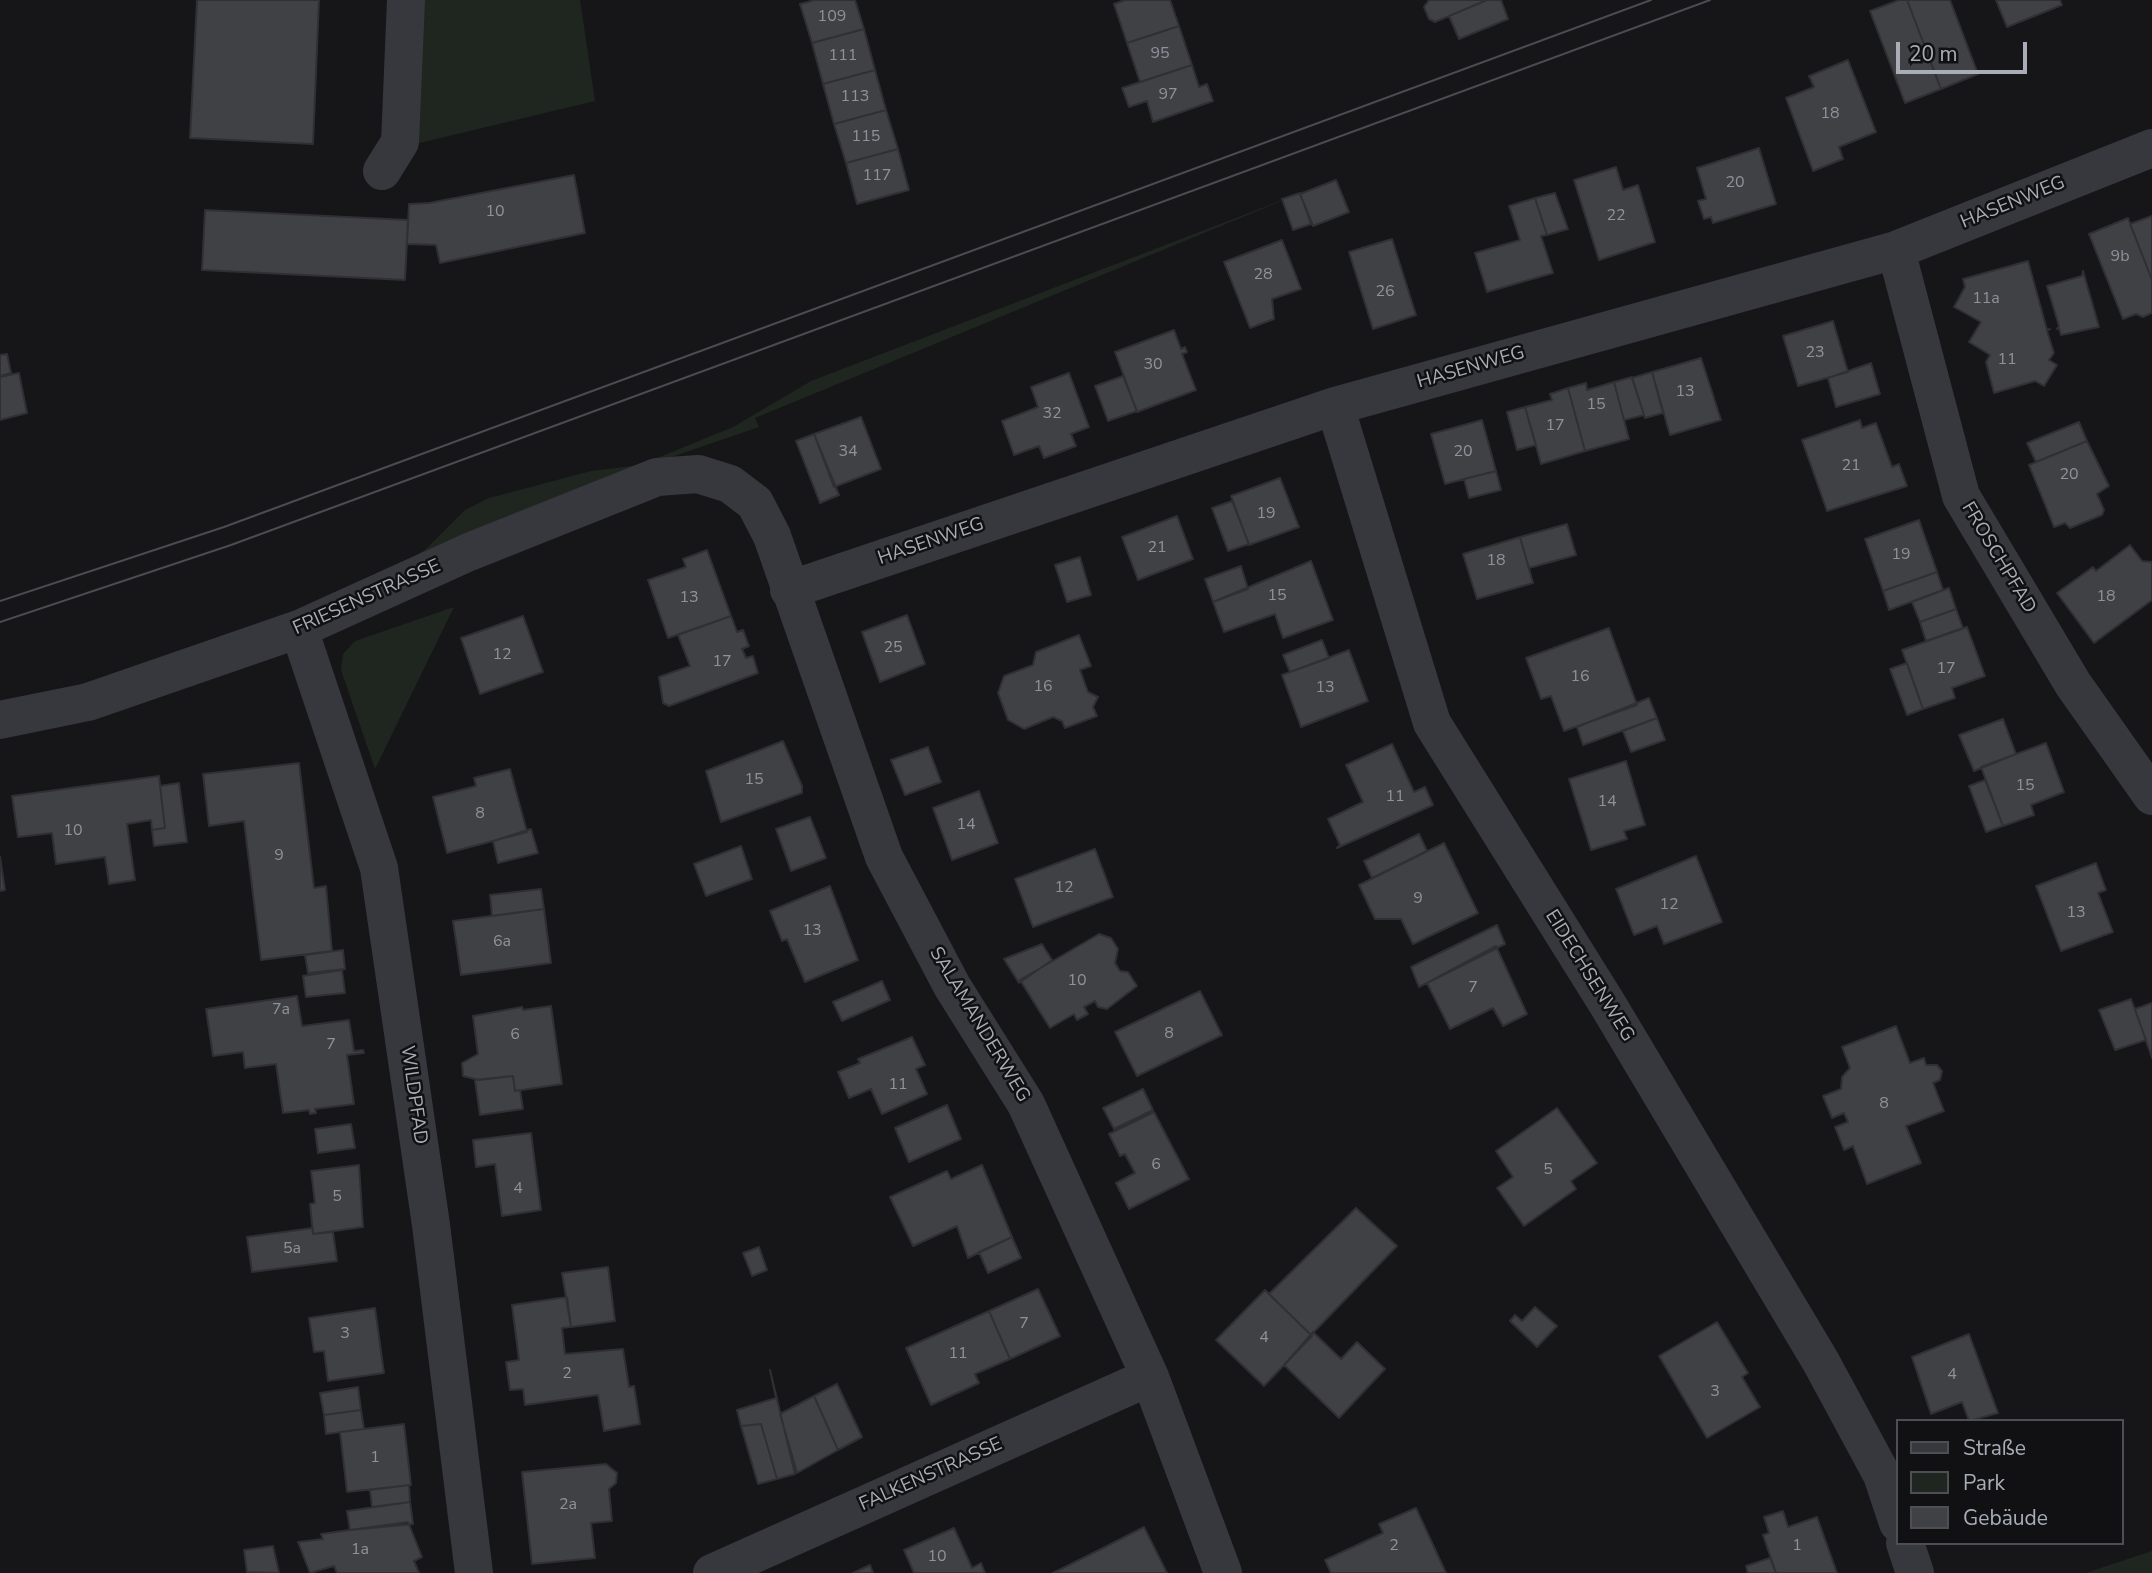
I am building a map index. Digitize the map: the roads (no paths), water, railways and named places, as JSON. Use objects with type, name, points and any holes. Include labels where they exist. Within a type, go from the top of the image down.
[{"type":"street","points":[[382,171],[400,142],[406,0]]},
{"type":"street","name":"HASENWEG","points":[[789,590],[1335,406],[1896,250],[2152,148]]},
{"type":"street","name":"FROSCHPFAD","points":[[1896,250],[1961,496],[2073,684],[2152,796]]},
{"type":"street","name":"EIDECHSENWEG","points":[[1335,406],[1432,723],[1608,1005],[1821,1362],[1882,1475],[1896,1517]]},
{"type":"street","name":"FRIESENSTRASSE","points":[[0,720],[88,702],[299,629],[470,552],[657,477],[698,474],[730,484]]},
{"type":"street","name":"SALAMANDERWEG","points":[[730,484],[755,503],[772,536],[884,857],[953,986],[1026,1104],[1150,1377],[1223,1573]]},
{"type":"street","name":"WILDPFAD","points":[[299,629],[379,868],[431,1225],[474,1573]]},
{"type":"street","name":"FALKENSTRASSE","points":[[712,1573],[1150,1377]]},
{"type":"street","points":[[1906,1545],[1915,1573]]},
{"type":"tram line","points":[[0,601],[224,527],[1651,0]]},
{"type":"tram line","points":[[0,622],[231,545],[1710,0]]}]
